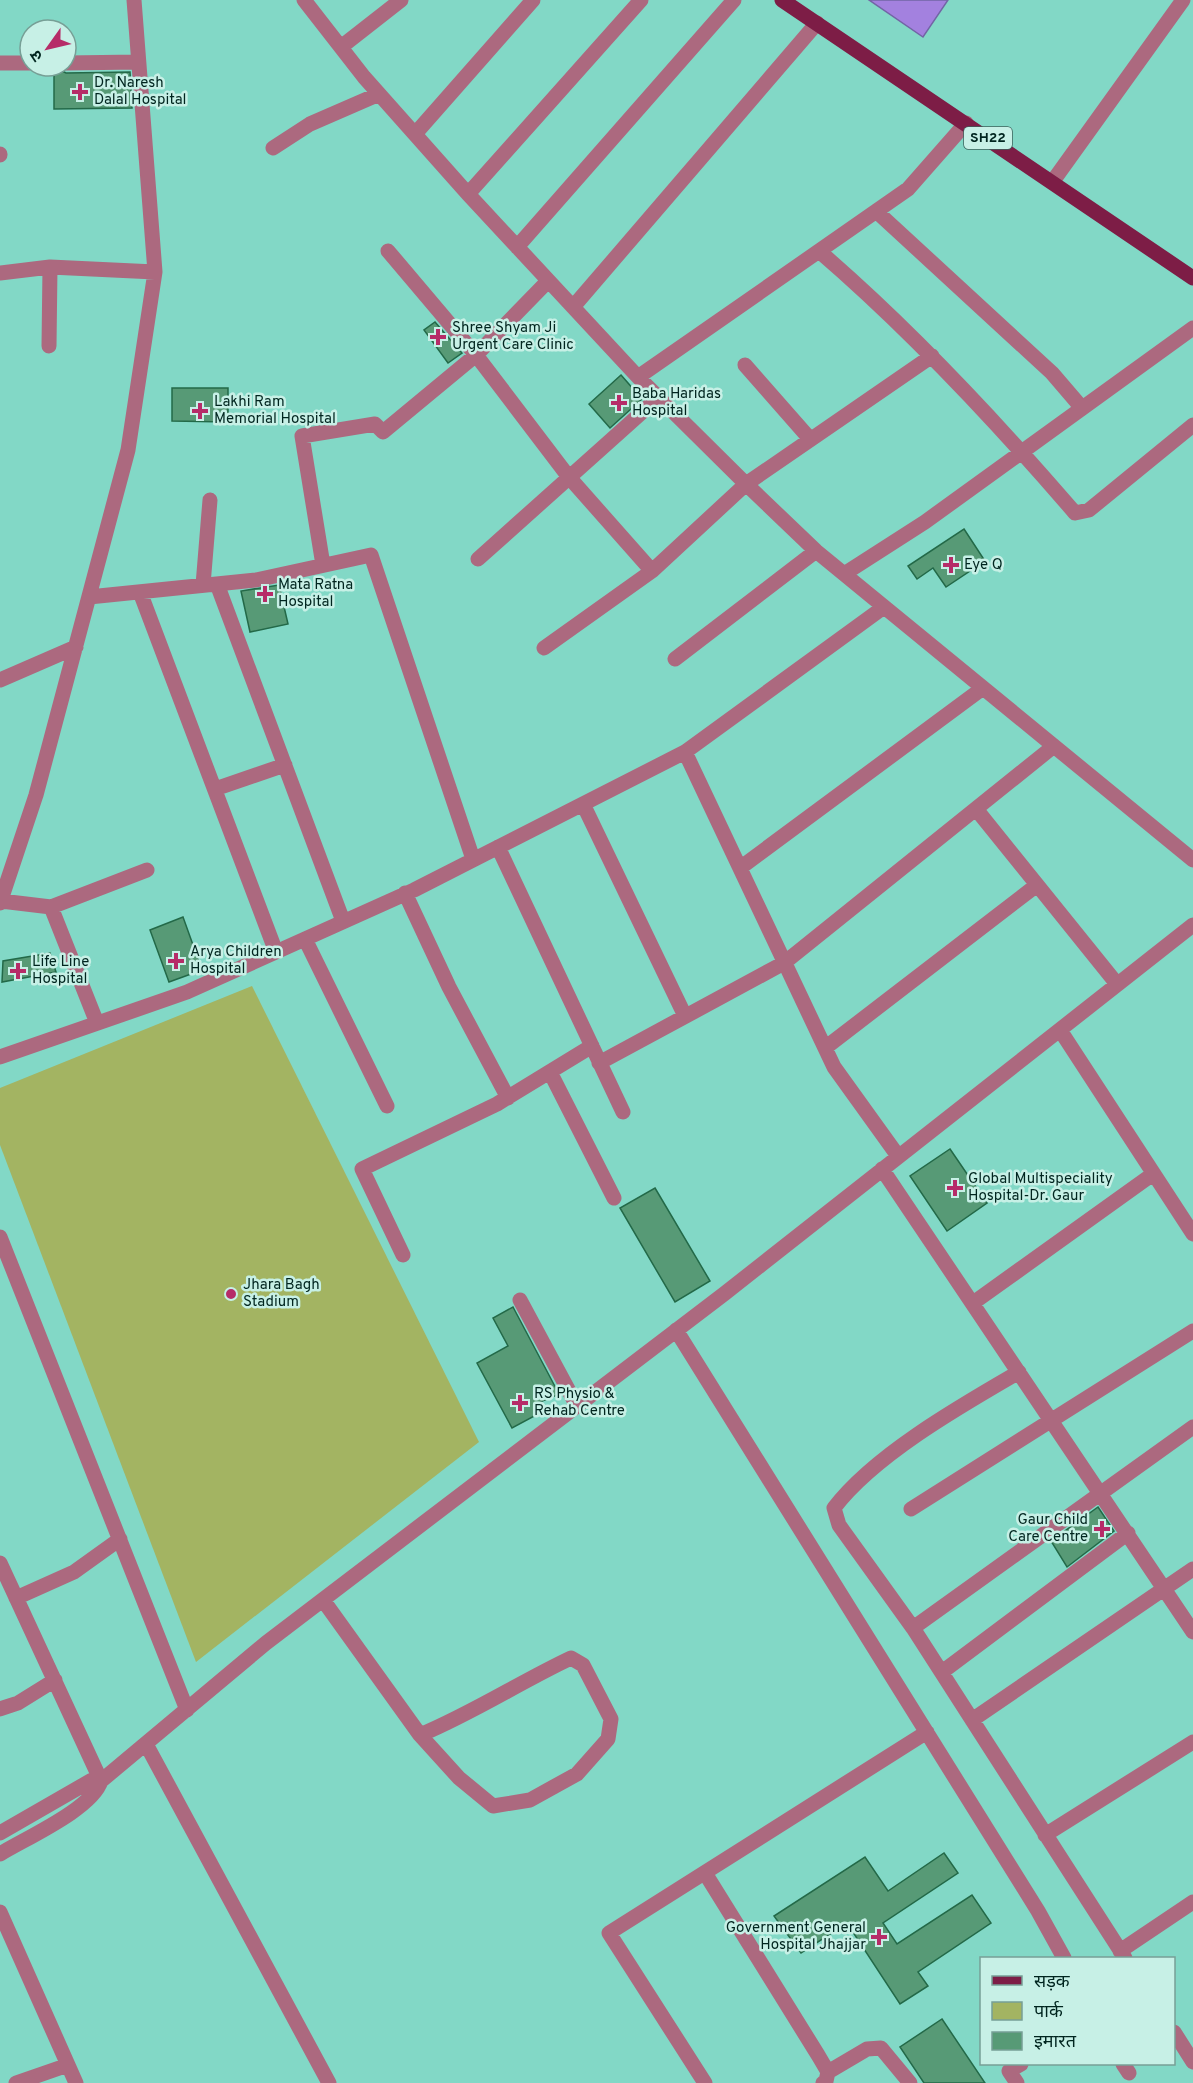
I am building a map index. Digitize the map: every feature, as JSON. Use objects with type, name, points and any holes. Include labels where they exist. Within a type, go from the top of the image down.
[{"type":"main road","name":"SH22","points":[[782,0],[1053,181],[1193,278]]},
{"type":"street","points":[[134,0],[154,273],[128,450],[36,795],[0,902],[51,907],[147,870]]},
{"type":"street","points":[[304,0],[379,94],[468,194],[638,378],[746,484],[816,551],[1193,860]]},
{"type":"street","points":[[341,47],[401,0]]},
{"type":"street","points":[[415,134],[533,0]]},
{"type":"street","points":[[468,194],[641,0]]},
{"type":"street","points":[[517,247],[734,0]]},
{"type":"street","points":[[1053,181],[1183,0]]},
{"type":"street","points":[[573,307],[817,23]]},
{"type":"street","points":[[78,63],[138,62]]},
{"type":"street","points":[[0,63],[18,63]]},
{"type":"street","points":[[273,148],[310,124],[379,94]]},
{"type":"street","points":[[638,378],[908,189],[966,123]]},
{"type":"street","points":[[876,211],[1052,373],[1082,408]]},
{"type":"street","points":[[388,251],[476,355],[568,476],[652,571]]},
{"type":"street","points":[[819,251],[889,312],[932,356],[1022,452],[1075,513],[1089,510],[1193,425]]},
{"type":"street","points":[[0,273],[50,267],[154,273]]},
{"type":"street","points":[[49,346],[50,267]]},
{"type":"street","points":[[323,566],[302,436],[375,424],[383,432],[476,355],[548,281]]},
{"type":"street","points":[[844,574],[925,522],[1193,328]]},
{"type":"street","points":[[544,648],[652,571],[746,484],[932,356]]},
{"type":"street","points":[[745,365],[810,440]]},
{"type":"street","points":[[478,559],[568,476],[659,397]]},
{"type":"street","points":[[210,500],[210,585],[285,765],[343,921]]},
{"type":"street","points":[[675,660],[816,551]]},
{"type":"street","points":[[89,597],[256,580],[371,555],[473,860]]},
{"type":"street","points":[[140,592],[276,952]]},
{"type":"street","points":[[0,1057],[187,992],[405,893],[685,753],[884,607]]},
{"type":"street","points":[[0,680],[76,646]]},
{"type":"street","points":[[740,868],[983,688]]},
{"type":"street","points":[[600,1063],[784,963],[1054,746]]},
{"type":"street","points":[[685,753],[834,1068],[898,1156]]},
{"type":"street","points":[[214,789],[285,765]]},
{"type":"street","points":[[583,804],[685,1016]]},
{"type":"street","points":[[976,809],[1118,984]]},
{"type":"street","points":[[498,847],[623,1112]]},
{"type":"street","points":[[825,1048],[1037,885]]},
{"type":"street","points":[[405,893],[449,987],[508,1098]]},
{"type":"street","points":[[51,907],[97,1023]]},
{"type":"street","points":[[0,1854],[78,1807],[98,1791],[101,1781],[323,1600],[676,1330],[1193,925]]},
{"type":"street","points":[[305,939],[387,1106]]},
{"type":"street","points":[[1060,1030],[1193,1234]]},
{"type":"street","points":[[403,1255],[362,1169],[508,1098],[592,1046]]},
{"type":"street","points":[[550,1072],[614,1198]]},
{"type":"street","points":[[882,1169],[1193,1632]]},
{"type":"street","points":[[973,1303],[1153,1174]]},
{"type":"street","points":[[0,1237],[187,1710]]},
{"type":"street","points":[[520,1300],[577,1406]]},
{"type":"street","points":[[676,1330],[927,1732],[1064,1957]]},
{"type":"street","points":[[912,1509],[1193,1331]]},
{"type":"street","points":[[1019,1372],[962,1406],[908,1443],[848,1490],[834,1508],[839,1525],[942,1672],[1122,1955],[1193,1902]]},
{"type":"street","points":[[913,1628],[1100,1491],[1193,1427]]},
{"type":"street","points":[[942,1672],[1128,1533]]},
{"type":"street","points":[[16,1598],[74,1572],[120,1539]]},
{"type":"street","points":[[0,1563],[101,1781]]},
{"type":"street","points":[[972,1720],[1193,1569]]},
{"type":"street","points":[[323,1600],[420,1735],[459,1778],[494,1806],[530,1800],[577,1774],[608,1739],[611,1719],[583,1665],[571,1658],[524,1680],[459,1719],[420,1735]]},
{"type":"street","points":[[0,1709],[18,1703],[55,1680]]},
{"type":"street","points":[[705,2083],[609,1933],[927,1732]]},
{"type":"street","points":[[1045,1835],[1193,1742]]},
{"type":"street","points":[[146,1744],[329,2083]]},
{"type":"street","points":[[0,1833],[92,1780],[101,1781]]},
{"type":"street","points":[[705,1873],[825,2078],[867,2049],[881,2048],[910,2083]]},
{"type":"street","points":[[0,1912],[76,2083]]},
{"type":"street","points":[[1175,2035],[1193,2062]]},
{"type":"street","points":[[16,2083],[68,2065]]},
{"type":"street","points":[[1017,2083],[1009,2071],[1019,2065]]},
{"type":"green space","name":"Jhara Bagh Stadium","points":[[252,986],[479,1442],[196,1662],[0,1145],[0,1088]]},
{"type":"shaded area","points":[[869,0],[948,0],[923,37]]},
{"type":"building","points":[[130,72],[132,108],[54,109],[54,78],[78,78],[78,73]]},
{"type":"building","points":[[435,322],[462,353],[448,363],[424,330]]},
{"type":"building","points":[[621,375],[642,399],[610,428],[589,404]]},
{"type":"building","points":[[172,388],[228,388],[228,422],[172,421]]},
{"type":"building","points":[[964,529],[985,561],[946,587],[933,568],[917,579],[908,566]]},
{"type":"building","points":[[279,585],[288,624],[250,632],[241,591]]},
{"type":"building","points":[[183,917],[202,970],[169,982],[150,930]]},
{"type":"building","points":[[50,953],[56,972],[2,982],[3,961]]},
{"type":"building","points":[[950,1149],[987,1203],[947,1231],[910,1176]]},
{"type":"building","points":[[655,1188],[710,1281],[675,1302],[620,1208]]},
{"type":"building","points":[[513,1307],[559,1394],[535,1404],[540,1413],[512,1428],[477,1363],[508,1346],[493,1318]]},
{"type":"building","points":[[1098,1507],[1114,1531],[1067,1567],[1051,1541]]},
{"type":"building","points":[[944,1853],[958,1873],[883,1923],[897,1944],[972,1895],[991,1923],[918,1972],[928,1986],[900,2004],[847,1923],[801,1953],[774,1916],[865,1857],[888,1891]]},
{"type":"building","points":[[942,2019],[985,2083],[924,2083],[900,2047]]},
{"type":"place","name":"Dr. Naresh Dalal Hospital","points":[[80,92]]},
{"type":"place","name":"Shree Shyam Ji Urgent Care Clinic","points":[[438,337]]},
{"type":"place","name":"Baba Haridas Hospital","points":[[619,403]]},
{"type":"place","name":"Lakhi Ram Memorial Hospital","points":[[200,411]]},
{"type":"place","name":"Eye Q","points":[[951,565]]},
{"type":"place","name":"Mata Ratna Hospital","points":[[265,594]]},
{"type":"place","name":"Arya Children Hospital","points":[[176,961]]},
{"type":"place","name":"Life Line Hospital","points":[[18,971]]},
{"type":"place","name":"Global Multispeciality Hospital-Dr. Gaur","points":[[955,1188]]},
{"type":"place","name":"Jhara Bagh Stadium","points":[[231,1294]]},
{"type":"place","name":"RS Physio & Rehab Centre","points":[[520,1403]]},
{"type":"place","name":"Gaur Child Care Centre","points":[[1102,1529]]},
{"type":"place","name":"Government General Hospital Jhajjar","points":[[879,1937]]}]
